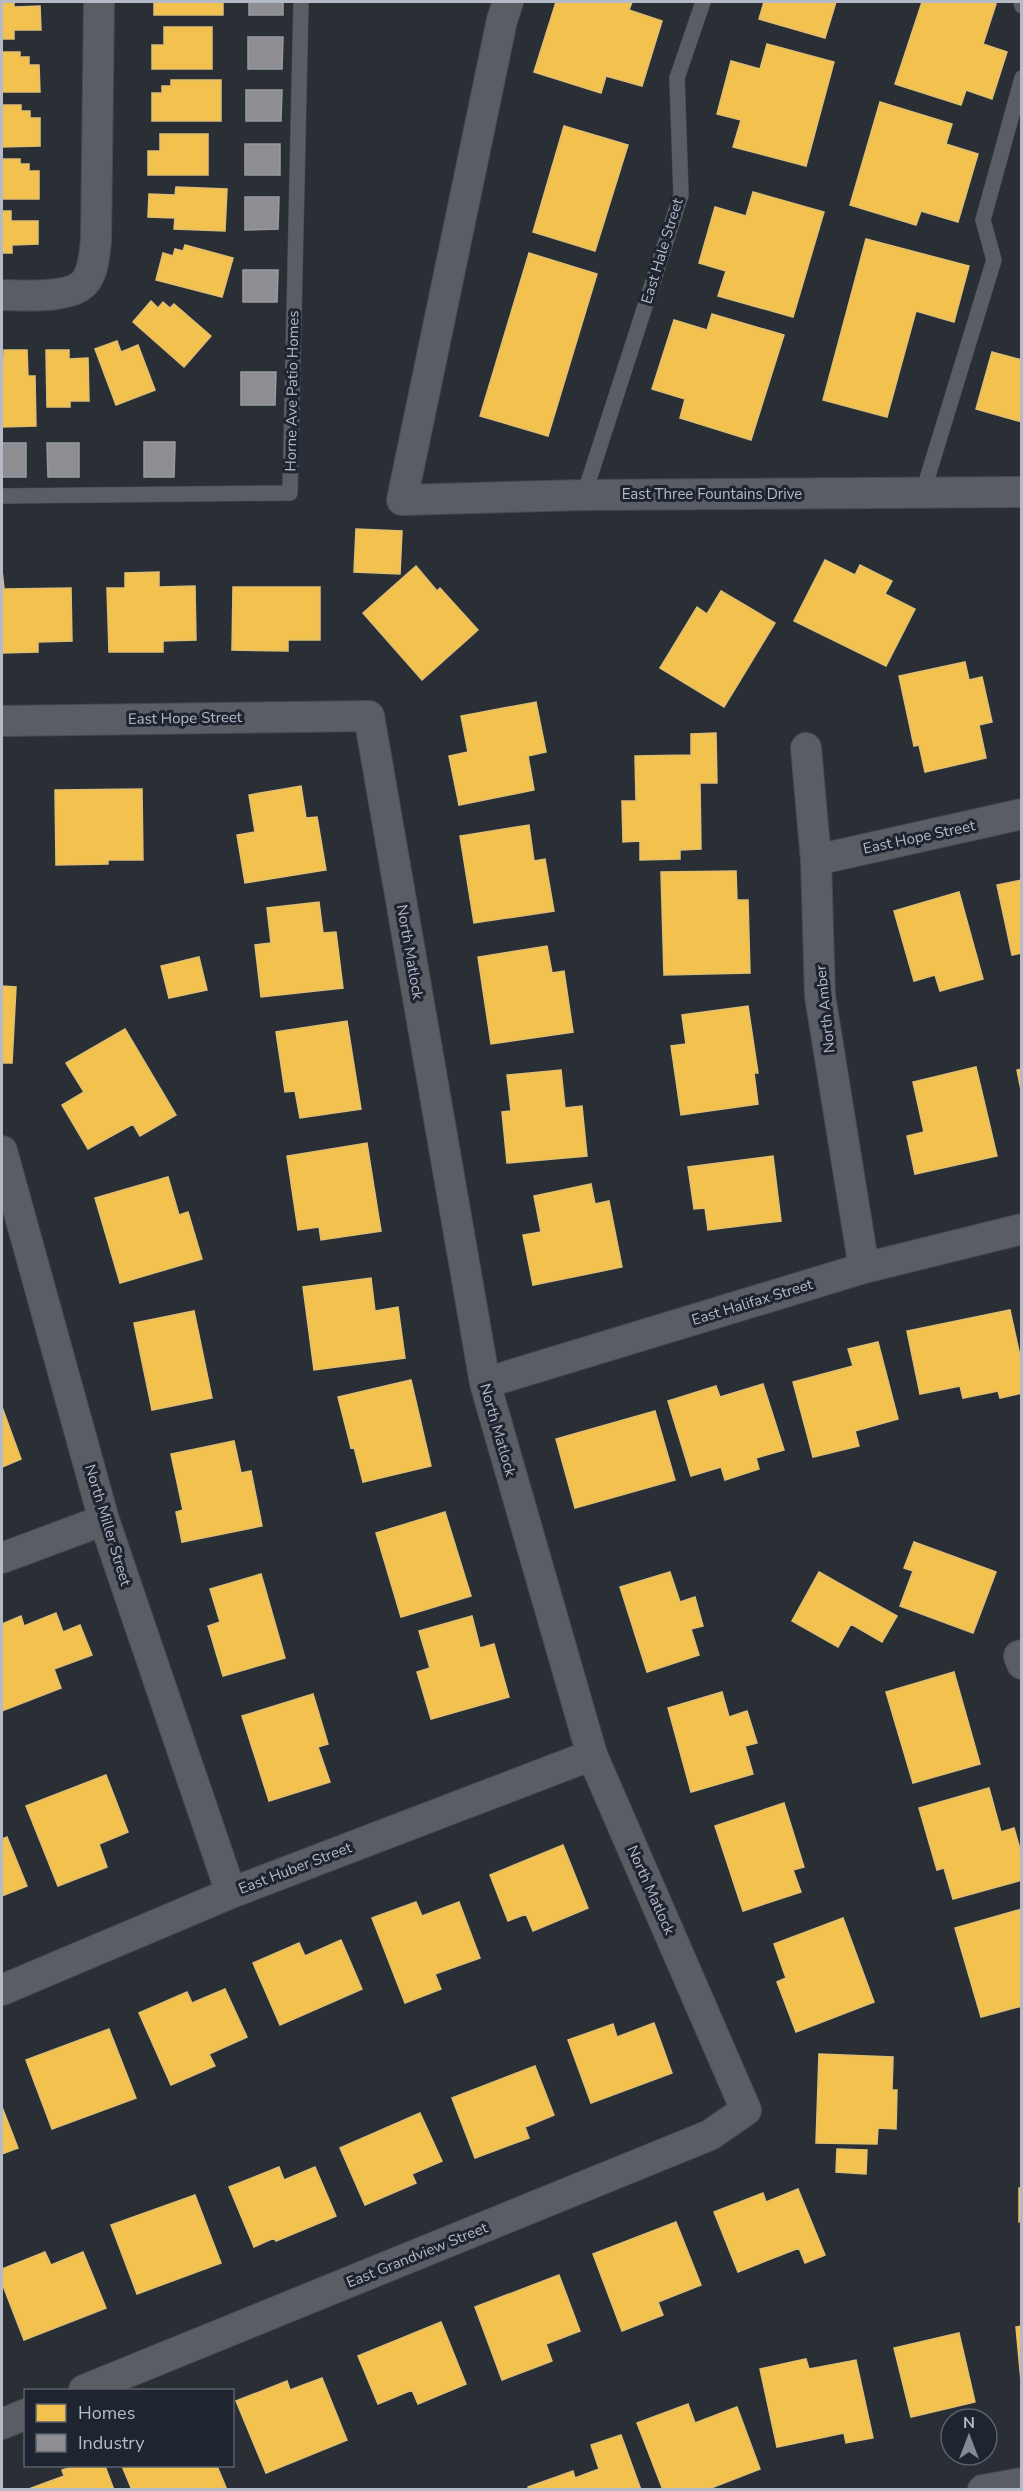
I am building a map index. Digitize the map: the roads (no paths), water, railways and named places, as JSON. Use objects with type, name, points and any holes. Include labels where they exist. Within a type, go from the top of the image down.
[{"type":"street","points":[[2,295],[48,295],[67,292],[82,285],[93,267],[96,241],[99,2]]},
{"type":"street","name":"East Three Fountains Drive","points":[[508,2],[499,32],[402,500],[584,495],[1022,492]]},
{"type":"street","name":"East Hope Street","points":[[2,721],[369,716]]},
{"type":"street","name":"North Matlock","points":[[369,716],[485,1383],[592,1755],[746,2110]]},
{"type":"street","name":"North Amber","points":[[806,748],[816,860],[820,996],[864,1268]]},
{"type":"street","name":"East Hope Street","points":[[816,860],[1022,814]]},
{"type":"street","name":"North Miller Street","points":[[2,1151],[104,1520],[231,1893]]},
{"type":"street","name":"East Halifax Street","points":[[485,1383],[864,1268],[1022,1229]]},
{"type":"street","points":[[2,1558],[104,1520]]},
{"type":"street","name":"East Huber Street","points":[[2,1990],[231,1893],[592,1755]]},
{"type":"street","name":"East Grandview Street","points":[[89,2389],[710,2135],[746,2110]]},
{"type":"street","points":[[2,2424],[24,2415]]},
{"type":"street","points":[[983,2490],[1022,2483]]},
{"type":"lane","name":"Horne Ave Patio Homes","points":[[2,495],[290,493],[301,2]]},
{"type":"lane","name":"East Hale Street","points":[[584,495],[681,195],[677,78],[703,2]]},
{"type":"lane","points":[[1021,2],[1022,6]]},
{"type":"lane","points":[[923,492],[994,260],[983,220],[1022,78]]}]
